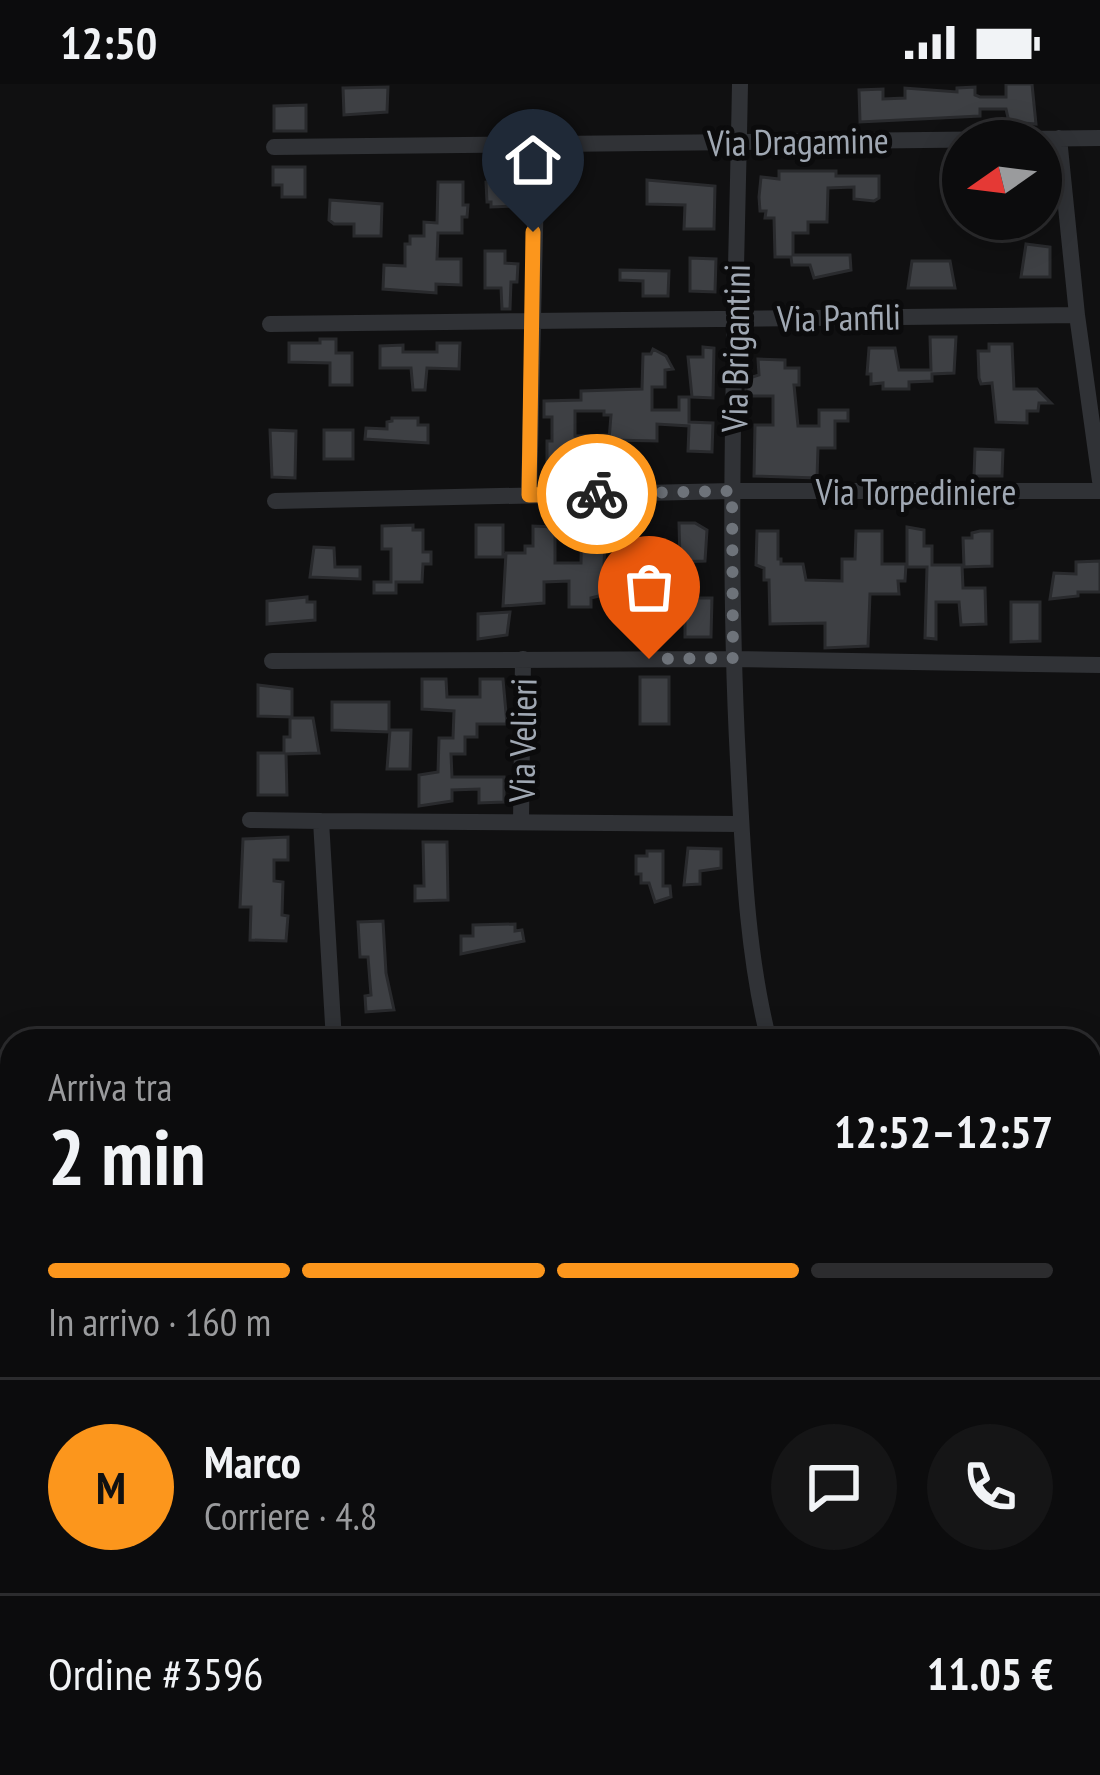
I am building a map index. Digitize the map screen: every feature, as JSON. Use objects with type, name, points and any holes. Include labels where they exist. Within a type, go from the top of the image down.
[{"type":"street","name":"Via Brigantini","points":[[740,84],[733,658],[741,824],[767,1029]]},
{"type":"street","name":"Via Dragamine","points":[[1062,138],[1100,138]]},
{"type":"street","name":"Via Dragamine","points":[[274,147],[942,139]]},
{"type":"street","points":[[529,495],[537,144]]},
{"type":"street","points":[[1062,159],[1100,481]]},
{"type":"street","name":"Via Panfili","points":[[270,324],[1077,315]]},
{"type":"street","name":"Via Torpediniere","points":[[275,501],[732,491],[1100,491]]},
{"type":"street","points":[[272,661],[733,658],[1100,664]]},
{"type":"street","name":"Via Velieri","points":[[521,822],[523,659]]},
{"type":"street","points":[[250,820],[741,824]]},
{"type":"street","points":[[321,820],[333,1029]]},
{"type":"building","points":[[1006,84],[1032,84],[1036,120],[1009,120],[1006,109],[980,109],[980,116],[860,122],[859,90],[883,89],[883,99],[905,98],[905,88],[957,92],[957,88],[975,87],[980,97],[1006,97]]},
{"type":"building","points":[[388,87],[387,112],[344,115],[343,88]]},
{"type":"building","points":[[306,105],[306,131],[274,131],[274,106]]},
{"type":"building","points":[[273,167],[305,167],[305,197],[282,197],[282,185],[273,185]]},
{"type":"building","points":[[779,171],[879,176],[879,198],[854,199],[854,187],[828,188],[827,222],[808,222],[808,233],[793,233],[793,255],[850,255],[851,270],[814,278],[810,265],[792,265],[791,257],[775,257],[774,218],[765,218],[766,211],[760,211],[759,197],[761,177],[779,179]]},
{"type":"building","points":[[647,180],[715,186],[714,229],[684,229],[685,205],[647,204]]},
{"type":"building","points":[[438,182],[463,182],[463,205],[468,205],[462,233],[438,233],[437,259],[461,259],[461,285],[436,284],[436,293],[383,289],[384,265],[405,266],[405,244],[410,244],[410,236],[424,236],[424,222],[437,223]]},
{"type":"building","points":[[486,182],[519,182],[519,206],[491,207]]},
{"type":"building","points":[[330,200],[382,204],[381,236],[354,236],[354,224],[334,224],[329,220]]},
{"type":"building","points":[[1026,244],[1050,247],[1050,277],[1021,277]]},
{"type":"building","points":[[485,251],[505,251],[505,263],[518,264],[517,282],[511,282],[510,309],[502,309],[501,288],[485,288]]},
{"type":"building","points":[[690,258],[716,259],[715,292],[690,291]]},
{"type":"building","points":[[912,261],[950,261],[955,288],[908,288]]},
{"type":"building","points":[[620,270],[669,271],[668,296],[643,296],[643,281],[620,280]]},
{"type":"building","points":[[930,337],[956,337],[954,373],[909,382],[909,389],[871,384],[869,348],[895,348],[899,370],[931,370]]},
{"type":"building","points":[[320,339],[336,339],[336,353],[352,353],[352,385],[330,385],[330,363],[289,362],[289,343],[320,343]]},
{"type":"building","points":[[437,343],[460,343],[459,369],[427,368],[425,390],[413,390],[411,368],[380,368],[380,346],[437,352]]},
{"type":"building","points":[[989,344],[1012,344],[1014,389],[1037,389],[1051,403],[1039,403],[1038,411],[1027,411],[1027,423],[996,422],[992,383],[981,384],[979,378],[978,351],[989,351]]},
{"type":"building","points":[[703,347],[714,348],[713,398],[692,397],[688,357],[703,357]]},
{"type":"building","points":[[653,349],[666,356],[673,369],[665,370],[665,387],[652,387],[652,410],[679,410],[679,397],[689,397],[689,422],[713,423],[712,452],[688,451],[689,426],[657,424],[657,441],[609,440],[611,415],[575,411],[575,436],[608,435],[608,468],[547,468],[552,417],[544,417],[544,401],[581,400],[581,391],[642,389],[643,354]]},
{"type":"building","points":[[758,359],[785,360],[785,368],[799,368],[799,385],[794,385],[798,426],[819,426],[819,410],[848,410],[848,421],[835,421],[835,448],[818,448],[817,478],[754,476],[755,425],[773,425],[773,396],[746,396],[746,379],[759,375]]},
{"type":"building","points":[[392,418],[418,418],[418,425],[428,425],[428,443],[365,439],[366,428],[387,429]]},
{"type":"building","points":[[270,430],[296,431],[295,478],[272,477]]},
{"type":"building","points":[[324,430],[353,430],[353,459],[324,459]]},
{"type":"building","points":[[975,449],[1003,450],[1002,476],[974,476]]},
{"type":"building","points":[[582,510],[606,510],[603,595],[591,598],[591,607],[569,607],[569,581],[544,582],[544,603],[503,606],[506,553],[525,553],[525,546],[533,546],[533,526],[555,527],[555,563],[581,563]]},
{"type":"building","points":[[679,523],[695,523],[707,530],[705,561],[680,562]]},
{"type":"building","points":[[413,525],[413,530],[423,530],[423,552],[431,552],[431,564],[423,564],[422,582],[396,582],[396,593],[374,593],[374,582],[391,582],[391,549],[382,549],[382,526]]},
{"type":"building","points":[[476,525],[503,525],[503,557],[476,557]]},
{"type":"building","points":[[907,527],[924,530],[924,546],[932,546],[932,565],[962,565],[963,588],[985,588],[986,624],[961,625],[959,602],[936,602],[936,639],[925,638],[927,567],[907,567]]},
{"type":"building","points":[[757,531],[778,531],[778,559],[781,564],[803,564],[806,580],[842,581],[842,559],[855,559],[856,531],[882,531],[882,564],[906,564],[905,581],[898,581],[899,594],[870,594],[868,646],[825,648],[825,623],[770,624],[769,580],[764,580],[764,568],[756,565]]},
{"type":"building","points":[[992,531],[992,566],[964,567],[963,538]]},
{"type":"building","points":[[314,547],[334,548],[335,567],[360,567],[360,579],[310,577]]},
{"type":"building","points":[[1100,561],[1100,592],[1050,599],[1054,573],[1076,574],[1076,562]]},
{"type":"building","points":[[307,597],[307,602],[315,602],[315,620],[267,624],[267,601]]},
{"type":"building","points":[[685,598],[712,598],[711,637],[685,637]]},
{"type":"building","points":[[1011,602],[1040,602],[1040,641],[1011,642]]},
{"type":"building","points":[[510,612],[507,635],[478,639],[478,614]]},
{"type":"building","points":[[640,677],[669,677],[669,724],[640,724]]},
{"type":"building","points":[[422,679],[446,679],[447,697],[480,697],[480,679],[503,679],[507,724],[477,724],[477,737],[465,737],[465,754],[451,754],[452,777],[504,777],[504,802],[479,803],[479,789],[452,790],[452,801],[419,806],[419,775],[438,772],[439,738],[453,738],[454,711],[422,709]]},
{"type":"building","points":[[258,685],[292,689],[292,717],[258,716]]},
{"type":"building","points":[[332,702],[389,702],[389,732],[332,730]]},
{"type":"building","points":[[290,718],[313,718],[319,753],[286,754],[287,795],[258,795],[258,753],[284,753]]},
{"type":"building","points":[[390,730],[411,730],[410,769],[387,769]]},
{"type":"building","points":[[288,837],[288,860],[274,860],[274,881],[283,882],[286,941],[250,940],[251,907],[240,907],[243,839]]},
{"type":"building","points":[[423,842],[447,842],[448,900],[415,901],[415,886],[424,886]]},
{"type":"building","points":[[688,848],[721,849],[721,868],[700,871],[700,884],[684,885]]},
{"type":"building","points":[[647,851],[663,851],[663,886],[670,886],[671,897],[655,902],[649,883],[641,883],[641,874],[636,874],[636,856],[647,856]]},
{"type":"building","points":[[383,921],[394,1010],[366,1012],[365,996],[371,995],[368,957],[360,957],[358,922]]},
{"type":"building","points":[[515,924],[524,941],[461,954],[461,936],[473,936],[473,925]]},
{"type":"way so far","points":[[597,494],[732,491],[733,658],[649,659]]},
{"type":"route","points":[[533,232],[529,495],[597,494]]}]
